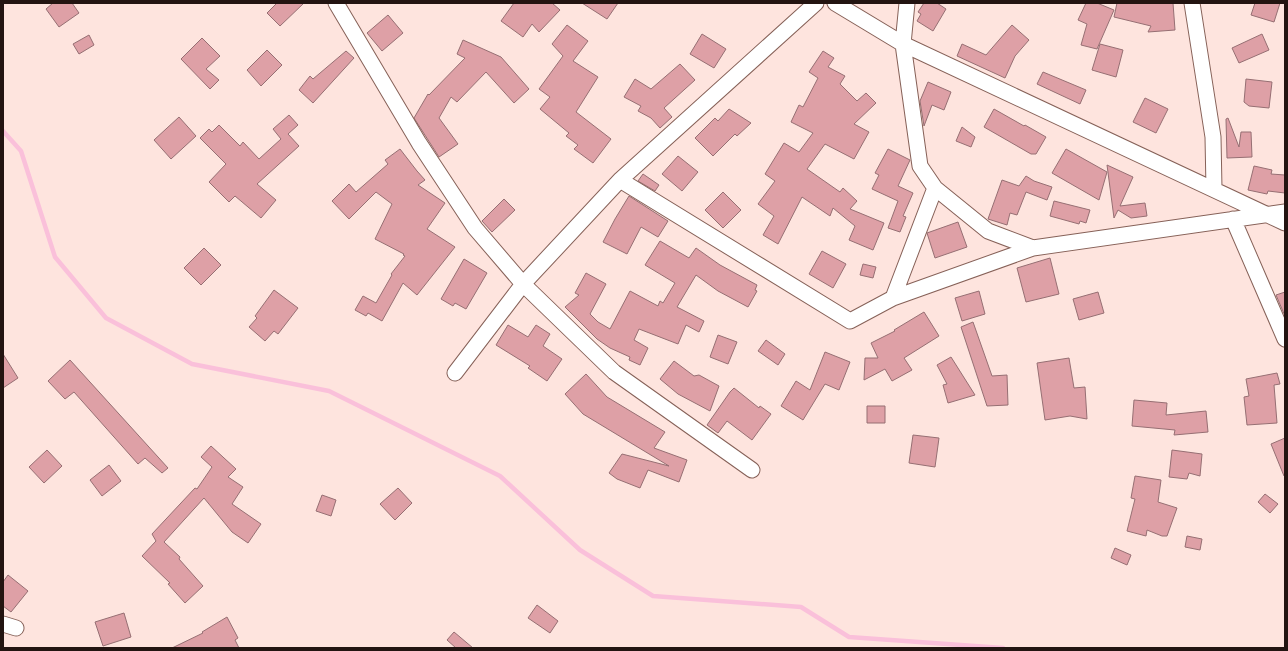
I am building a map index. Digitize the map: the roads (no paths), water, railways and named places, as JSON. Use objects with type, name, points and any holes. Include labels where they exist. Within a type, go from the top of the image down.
[{"type":"street","points":[[336,3],[420,144],[475,228],[523,284],[614,372],[752,470]]},
{"type":"street","points":[[455,373],[523,284],[620,180],[816,3]]},
{"type":"street","points":[[835,3],[903,44],[1285,223]]},
{"type":"street","points":[[906,3],[903,44],[920,166],[935,188],[988,231],[1033,248]]},
{"type":"street","points":[[1192,3],[1213,137],[1214,189]]},
{"type":"street","points":[[620,180],[850,321],[893,298],[1033,248],[1285,212]]},
{"type":"street","points":[[893,298],[935,188]]},
{"type":"street","points":[[1233,219],[1285,339]]},
{"type":"waterway","points":[[3,131],[21,151],[55,257],[106,318],[192,364],[329,391],[500,476],[580,550],[653,596],[801,607],[849,637],[1003,648]]}]
